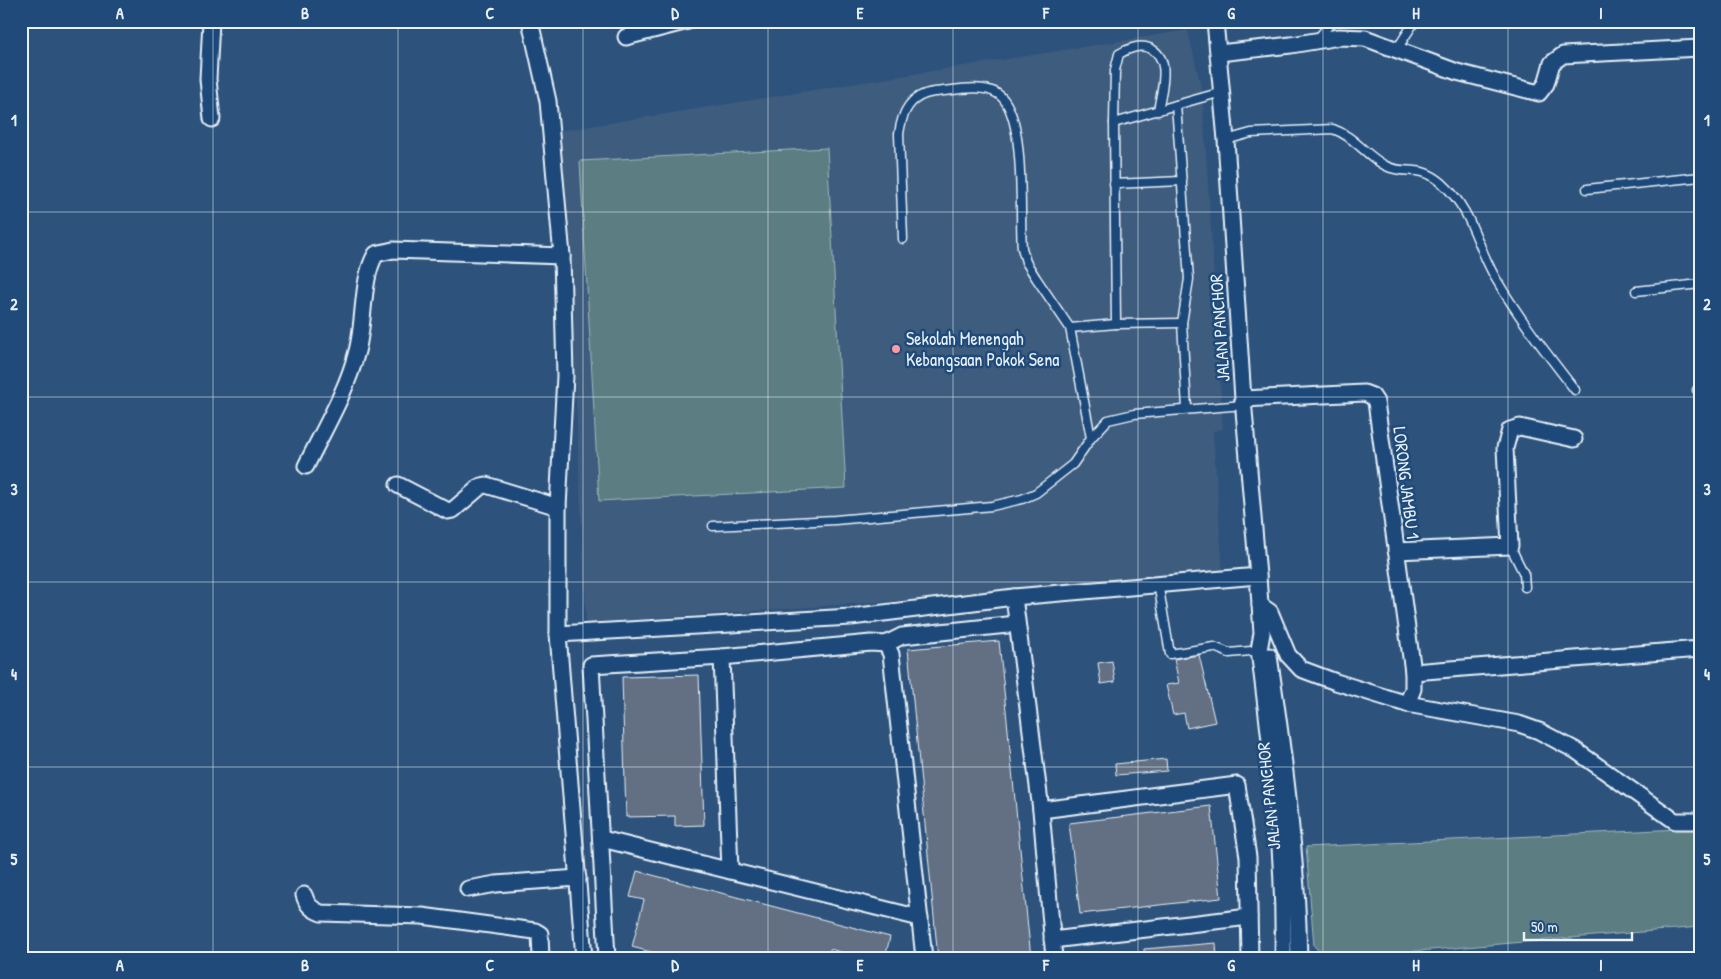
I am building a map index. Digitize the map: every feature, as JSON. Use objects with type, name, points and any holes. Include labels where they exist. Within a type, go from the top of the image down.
[{"type":"street","points":[[211,21],[208,78],[212,119]]},
{"type":"street","points":[[530,21],[548,101],[562,256],[565,376],[558,507],[558,634],[584,958]]},
{"type":"street","points":[[626,37],[688,21]]},
{"type":"street","name":"JALAN PANCHOR","points":[[1215,21],[1226,140],[1262,633],[1277,791],[1283,882],[1283,958]]},
{"type":"street","points":[[1219,52],[1339,37],[1366,38],[1457,72],[1538,93],[1546,84],[1552,63],[1563,56],[1700,48]]},
{"type":"street","points":[[306,466],[351,372],[363,319],[369,268],[376,254],[393,250],[562,256]]},
{"type":"street","name":"LORONG JAMBU 1","points":[[1244,402],[1364,393],[1372,396],[1379,414],[1413,672],[1413,689],[1407,704]]},
{"type":"street","points":[[1396,551],[1510,546],[1506,448],[1510,430],[1520,427],[1574,439]]},
{"type":"street","points":[[398,485],[448,511],[453,510],[481,486],[486,485],[558,507]]},
{"type":"street","points":[[558,634],[851,617],[1014,597],[1158,583],[1258,576]]},
{"type":"street","points":[[1014,597],[1041,810],[1054,958]]},
{"type":"street","points":[[1260,605],[1270,612],[1288,655],[1301,669],[1407,704],[1519,724],[1539,731],[1575,750],[1675,821],[1700,821]]},
{"type":"street","points":[[607,958],[592,665],[722,657],[871,643],[886,644],[902,636],[1017,624]]},
{"type":"street","points":[[886,644],[891,654],[924,958]]},
{"type":"street","points":[[1413,672],[1700,649]]},
{"type":"street","name":"JALAN PANCHOR","points":[[1264,650],[1290,796],[1297,890],[1299,958]]},
{"type":"street","points":[[722,657],[730,871]]},
{"type":"street","points":[[1041,810],[1237,785],[1248,856],[1250,958]]},
{"type":"street","points":[[602,839],[920,918]]},
{"type":"street","points":[[468,889],[503,883],[578,878]]},
{"type":"street","points":[[304,895],[307,904],[321,913],[422,916],[535,931],[540,934],[542,939],[541,958]]},
{"type":"street","points":[[1052,940],[1249,917]]},
{"type":"street","points":[[1298,939],[1305,958]]},
{"type":"lane","points":[[1316,41],[1332,21]]},
{"type":"lane","points":[[1397,49],[1415,21]]},
{"type":"lane","points":[[1116,324],[1114,123],[1115,70],[1119,54],[1126,50],[1145,46],[1156,51],[1162,59],[1164,67],[1158,111]]},
{"type":"lane","points":[[903,239],[899,134],[901,118],[908,106],[914,98],[924,94],[986,89],[998,93],[1007,103],[1014,120],[1019,159],[1021,240],[1026,262],[1070,328],[1091,438]]},
{"type":"lane","points":[[1114,123],[1222,92]]},
{"type":"lane","points":[[1176,105],[1189,279],[1182,323],[1186,409]]},
{"type":"lane","points":[[1226,140],[1270,132],[1333,129],[1344,133],[1370,156],[1387,167],[1425,171],[1442,183],[1469,216],[1494,276],[1512,305],[1576,390]]},
{"type":"lane","points":[[1587,189],[1700,177]]},
{"type":"lane","points":[[1114,184],[1182,181]]},
{"type":"lane","points":[[1636,291],[1700,284]]},
{"type":"lane","points":[[1070,328],[1116,324],[1182,323]]},
{"type":"lane","points":[[713,526],[835,520],[1000,504],[1036,493],[1073,464],[1091,438],[1108,420],[1121,416],[1244,402]]},
{"type":"lane","points":[[1510,546],[1524,574],[1525,587]]},
{"type":"lane","points":[[1158,583],[1170,654],[1214,647],[1229,653],[1264,650]]},
{"type":"shaded area","name":"Sekolah Menengah Kebangsaan Pokok Sena","points":[[1188,30],[1202,91],[1212,242],[1223,429],[1213,431],[1223,572],[896,601],[586,623],[570,269],[559,131]]},
{"type":"green space","points":[[827,148],[846,488],[599,501],[580,161]]},
{"type":"green space","points":[[1700,828],[1700,927],[1336,958],[1326,958],[1314,946],[1306,847]]},
{"type":"building","points":[[999,641],[1031,958],[938,958],[908,649]]},
{"type":"building","points":[[1199,655],[1215,722],[1187,728],[1184,713],[1173,715],[1166,685],[1179,683],[1174,659]]},
{"type":"building","points":[[1112,661],[1115,682],[1101,684],[1098,663]]},
{"type":"building","points":[[699,675],[704,825],[675,826],[675,816],[626,817],[622,677]]},
{"type":"building","points":[[1166,759],[1167,771],[1116,775],[1115,764]]},
{"type":"building","points":[[1211,806],[1221,898],[1080,914],[1069,823]]},
{"type":"building","points":[[637,871],[890,937],[885,958],[861,958],[830,949],[829,958],[674,958],[632,947],[644,900],[630,897]]},
{"type":"building","points":[[1216,943],[1217,958],[1144,958],[1144,949]]},
{"type":"place","name":"Sekolah Menengah Kebangsaan Pokok Sena","points":[[896,349]]}]
